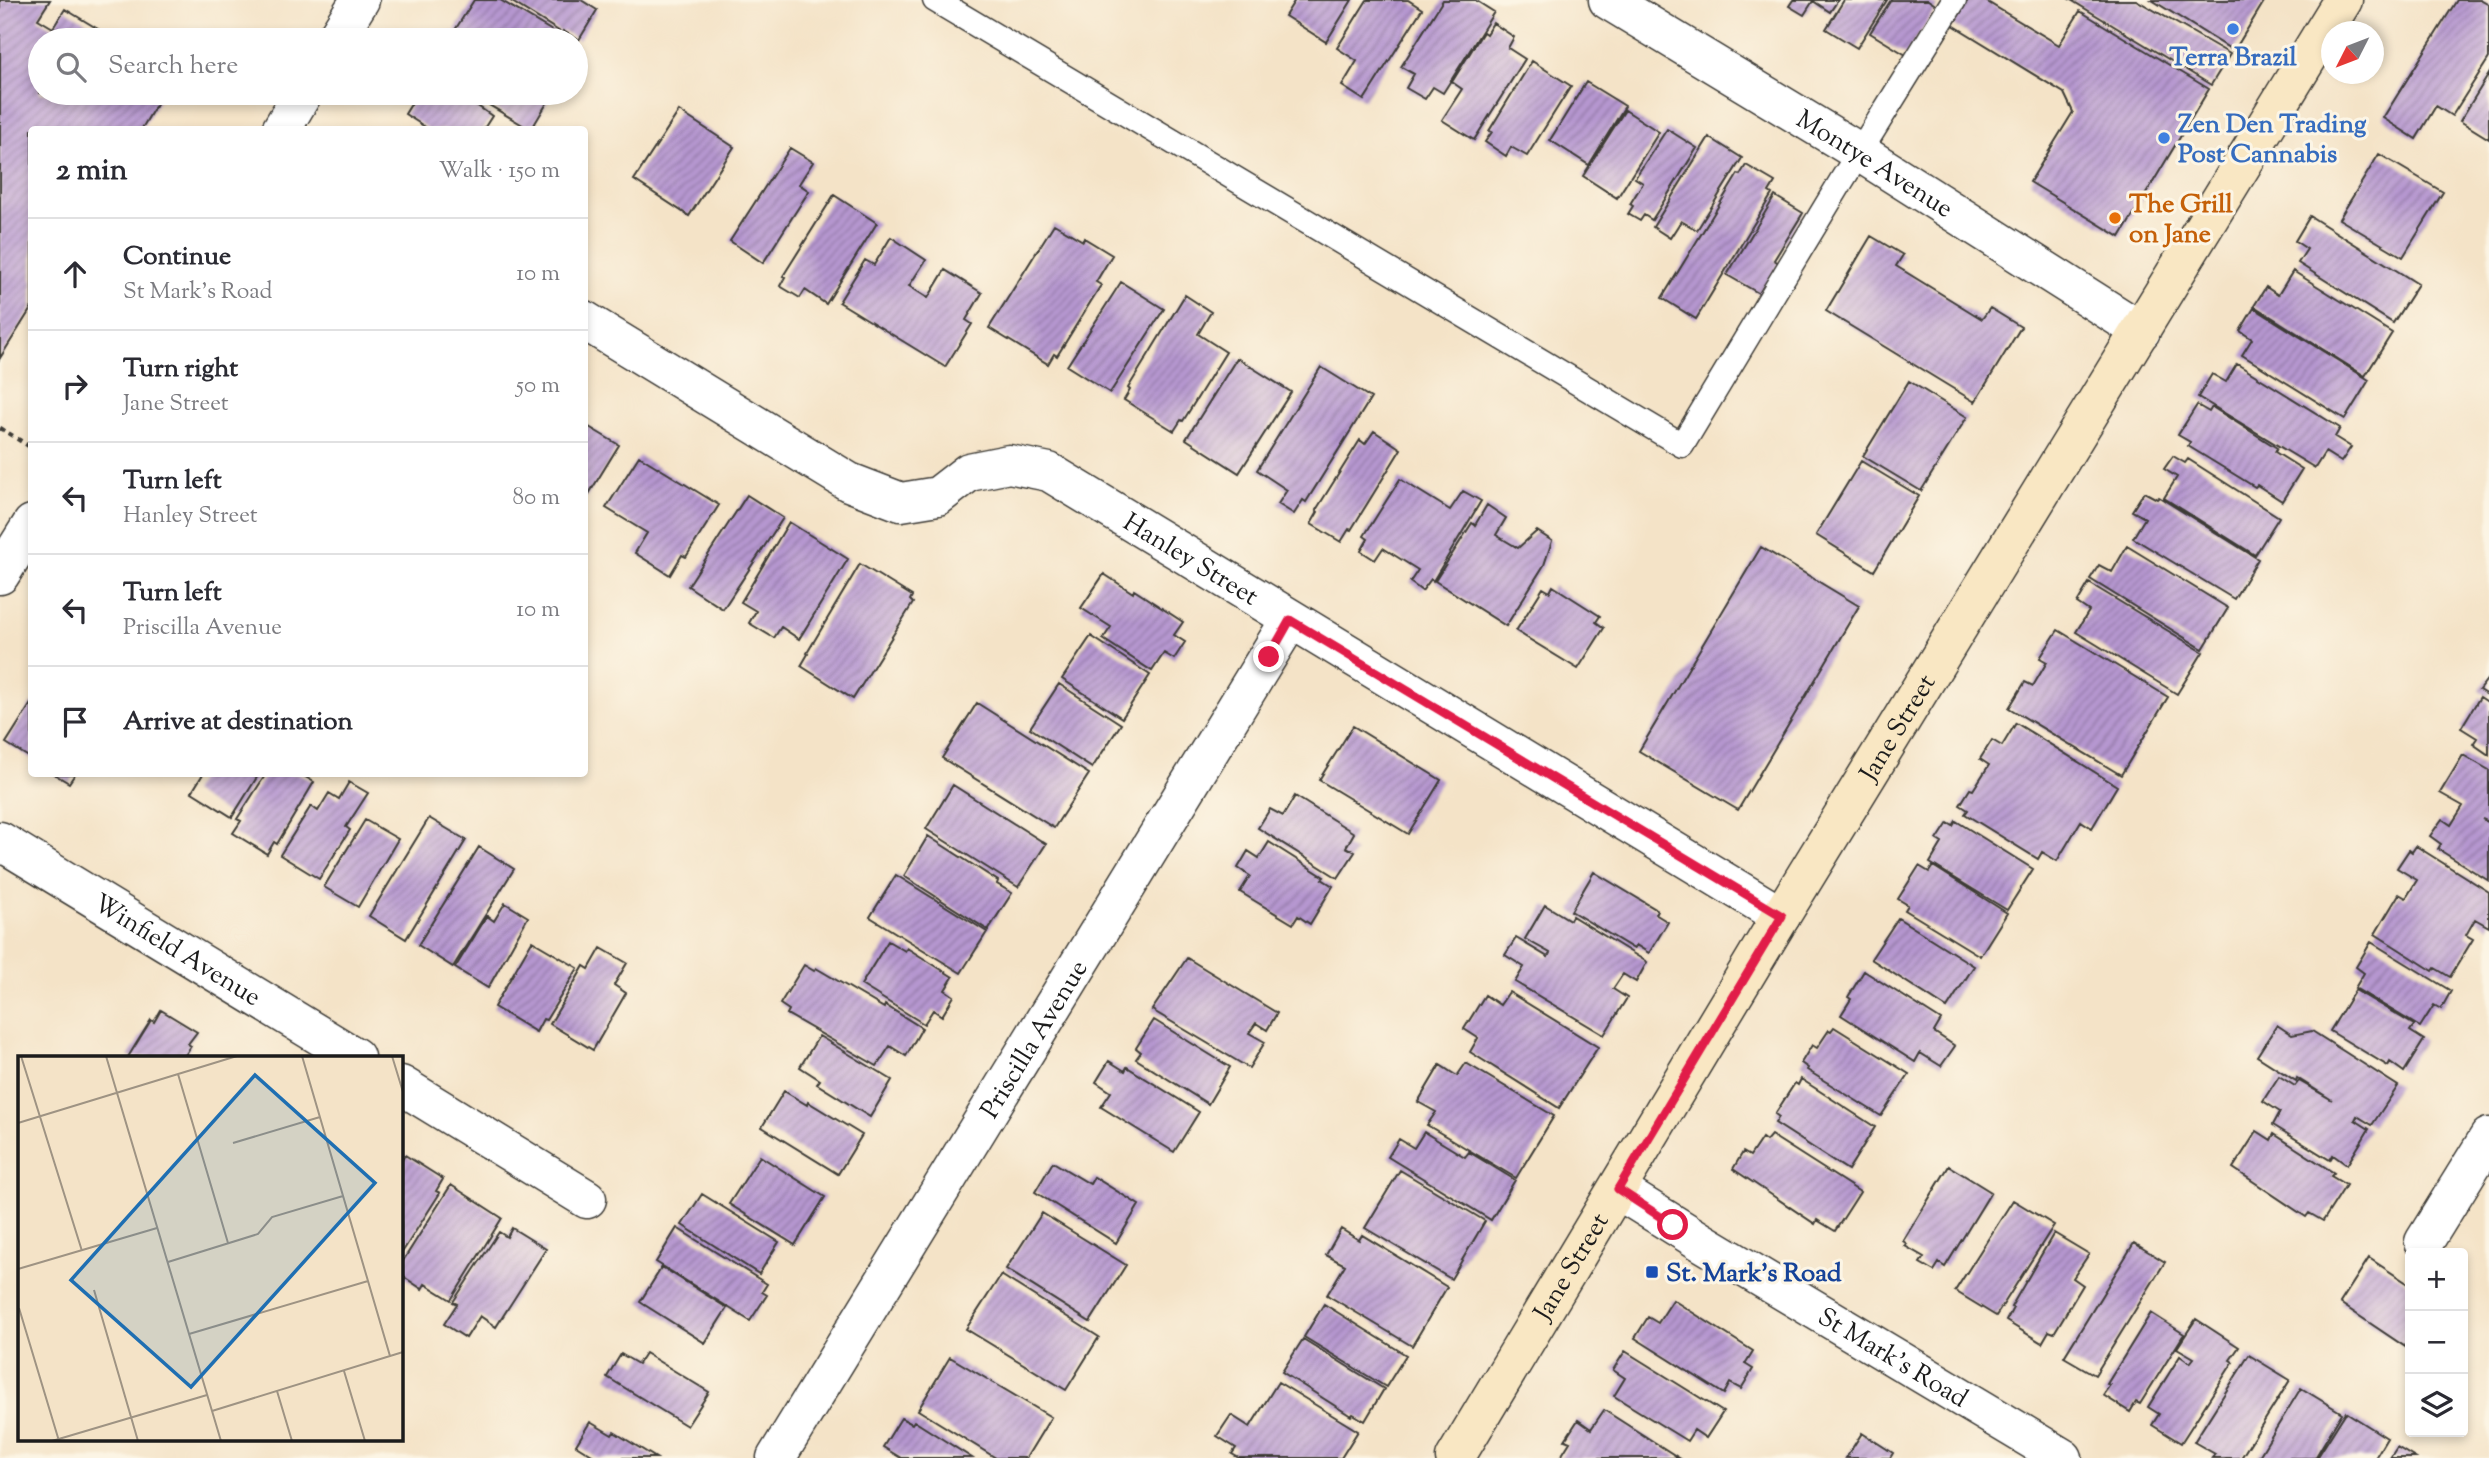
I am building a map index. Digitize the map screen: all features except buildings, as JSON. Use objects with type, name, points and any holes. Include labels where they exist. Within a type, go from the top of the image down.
[{"type":"main road","name":"Jane Street","points":[[1455,1458],[1782,916],[2343,0]]},
{"type":"street","points":[[342,28],[359,0]]},
{"type":"street","name":"Montye Avenue","points":[[1608,0],[1859,152],[2141,331]]},
{"type":"street","points":[[283,126],[296,105]]},
{"type":"street","name":"Hanley Street","points":[[588,322],[849,482],[901,502],[938,496],[969,472],[1009,464],[1049,472],[1782,916]]},
{"type":"street","points":[[0,575],[28,530]]},
{"type":"street","name":"Priscilla Avenue","points":[[776,1458],[1290,620]]},
{"type":"street","name":"Winfield Avenue","points":[[0,841],[353,1056]]},
{"type":"street","points":[[402,1086],[587,1199]]},
{"type":"street","points":[[2424,1242],[2489,1137]]},
{"type":"street","name":"St Mark's Road","points":[[1618,1189],[2063,1458]]},
{"type":"lane","points":[[935,0],[1682,445],[1954,0]]},
{"type":"path","points":[[0,428],[28,446]]},
{"type":"place","name":"Terra Brazil","points":[[2233,29]]},
{"type":"place","name":"Zen Den Trading Post Cannabis","points":[[2164,138]]},
{"type":"place","name":"The Grill on Jane","points":[[2115,218]]},
{"type":"place","name":"St. Mark's Road","points":[[1652,1272]]},
{"type":"route","points":[[1269,657],[1290,620],[1782,916],[1618,1189],[1673,1225]]}]
